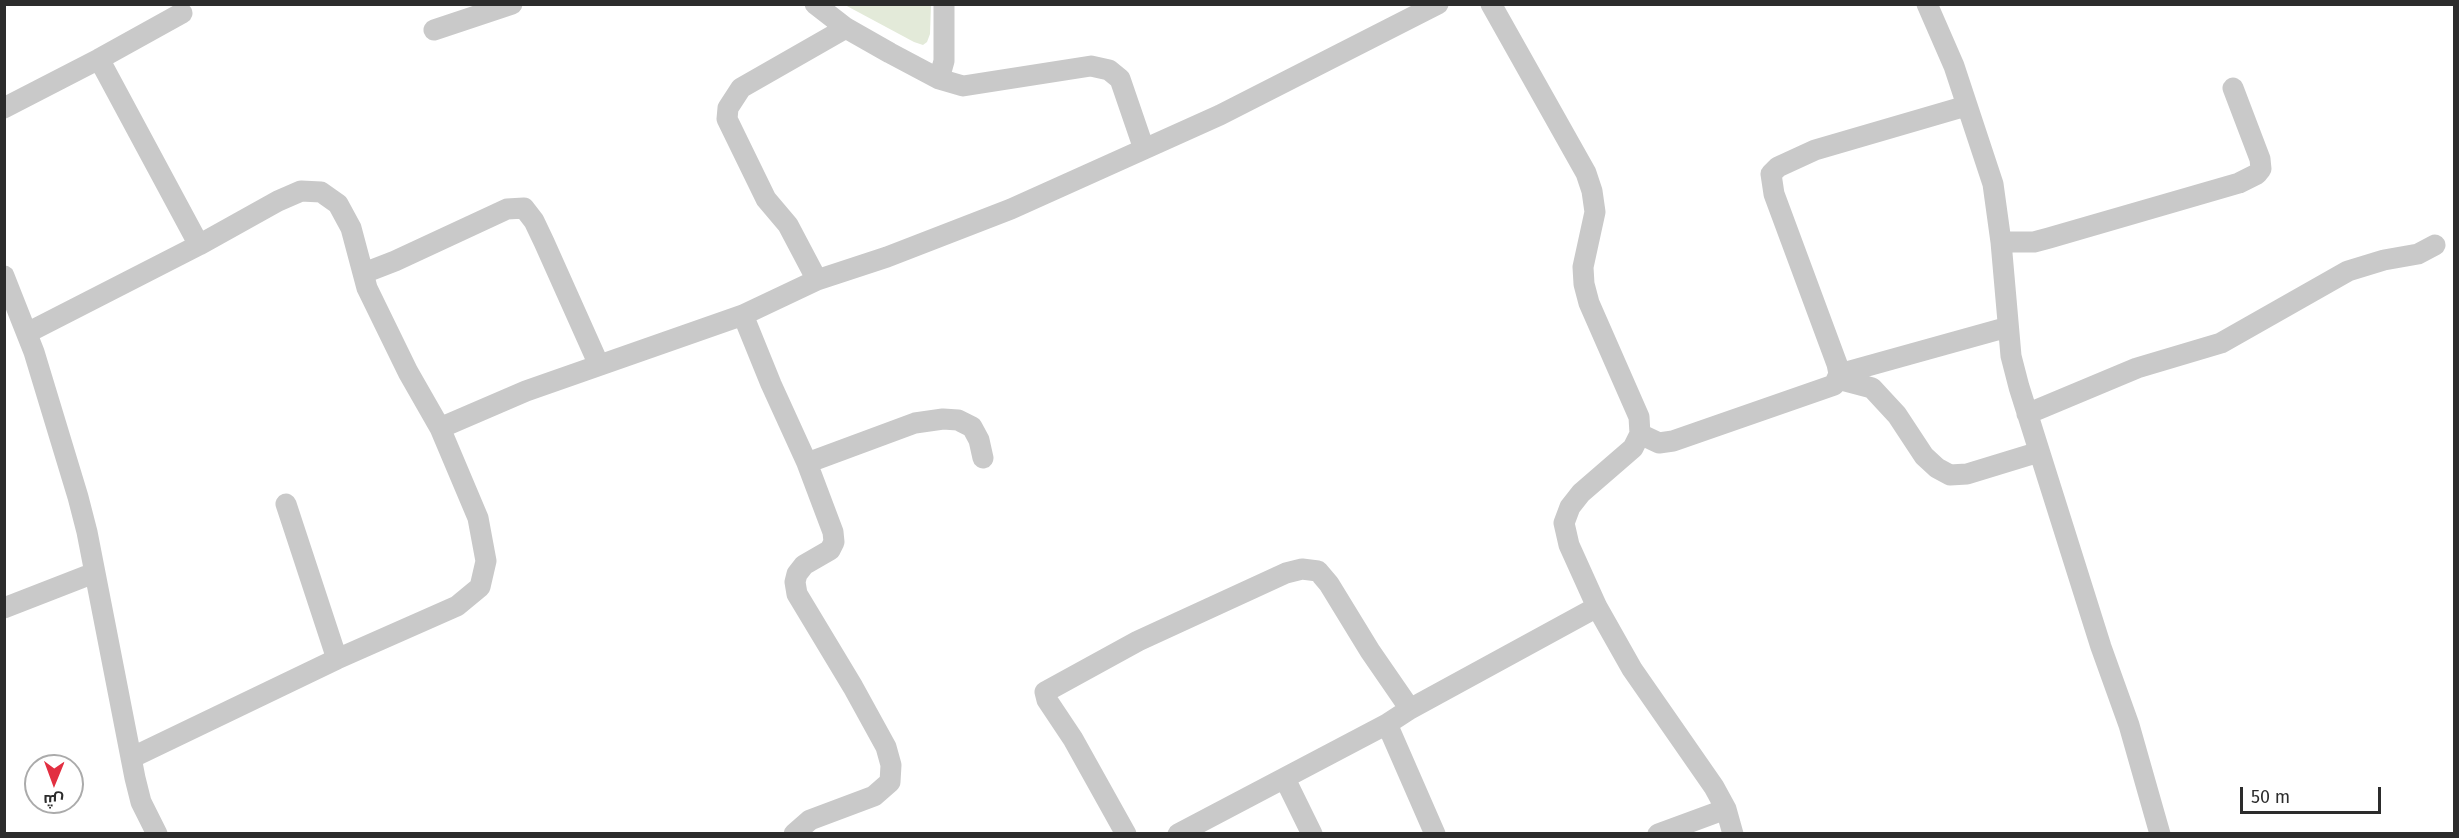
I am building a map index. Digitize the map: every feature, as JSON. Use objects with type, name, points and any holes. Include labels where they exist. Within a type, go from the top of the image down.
[{"type":"street","points":[[434,30],[512,4]]},
{"type":"street","points":[[815,4],[846,28],[939,80],[963,86],[1091,66],[1109,70],[1120,79],[1143,149]]},
{"type":"street","points":[[939,80],[944,61],[944,4]]},
{"type":"street","points":[[440,428],[526,392],[743,315],[817,280],[887,257],[1011,208],[1220,116],[1438,4]]},
{"type":"street","points":[[1491,4],[1586,173],[1595,212],[1583,267],[1584,284],[1589,303],[1639,417],[1640,434],[1633,447],[1581,493],[1570,507],[1564,523],[1569,545],[1597,607],[1632,669],[1714,787],[1726,809],[1733,834]]},
{"type":"street","points":[[1927,4],[1947,48],[1993,184],[2001,242],[2011,356],[2027,414],[2101,647],[2129,725],[2160,834]]},
{"type":"street","points":[[4,108],[182,13]]},
{"type":"street","points":[[817,280],[788,225],[766,199],[727,119],[728,108],[741,88],[846,28]]},
{"type":"street","points":[[99,58],[199,245]]},
{"type":"street","points":[[2001,242],[2034,242],[2239,183],[2258,174],[2261,168],[2260,159],[2234,88]]},
{"type":"street","points":[[1838,376],[1774,194],[1771,174],[1778,167],[1815,150],[1966,106]]},
{"type":"street","points":[[27,333],[301,191],[321,192],[338,204],[351,228],[372,299],[408,372],[440,428],[478,518],[486,561],[480,587],[458,606],[338,659],[131,758]]},
{"type":"street","points":[[364,273],[406,256],[507,208],[524,208],[534,221],[599,365]]},
{"type":"street","points":[[2027,414],[2146,365],[2221,343],[2348,271],[2384,260],[2418,254],[2434,245]]},
{"type":"street","points":[[4,276],[27,333],[78,497],[141,802],[158,834]]},
{"type":"street","points":[[743,315],[834,532],[834,542],[830,550],[804,565],[797,574],[795,582],[797,594],[854,687],[886,747],[891,765],[890,782],[874,796],[810,820],[794,834]]},
{"type":"street","points":[[1640,434],[1659,443],[1673,441],[1826,389],[1838,376],[1899,355],[2008,327]]},
{"type":"street","points":[[1838,376],[1872,388],[1897,415],[1924,456],[1937,468],[1950,475],[1967,474],[2039,452]]},
{"type":"street","points":[[807,463],[915,423],[943,418],[958,420],[972,427],[979,440],[983,459]]},
{"type":"street","points":[[286,504],[338,659]]},
{"type":"street","points":[[1126,834],[1073,739],[1047,700],[1045,692],[1138,641],[1286,573],[1302,569],[1318,572],[1329,584],[1370,651],[1410,709]]},
{"type":"street","points":[[4,608],[94,573]]},
{"type":"street","points":[[1178,834],[1387,724],[1410,709],[1597,607]]},
{"type":"street","points":[[1387,724],[1435,834]]},
{"type":"street","points":[[1285,779],[1312,834]]},
{"type":"street","points":[[1658,834],[1726,809]]},
{"type":"green space","points":[[845,5],[931,5],[930,34],[927,42],[923,45],[914,42]]}]
